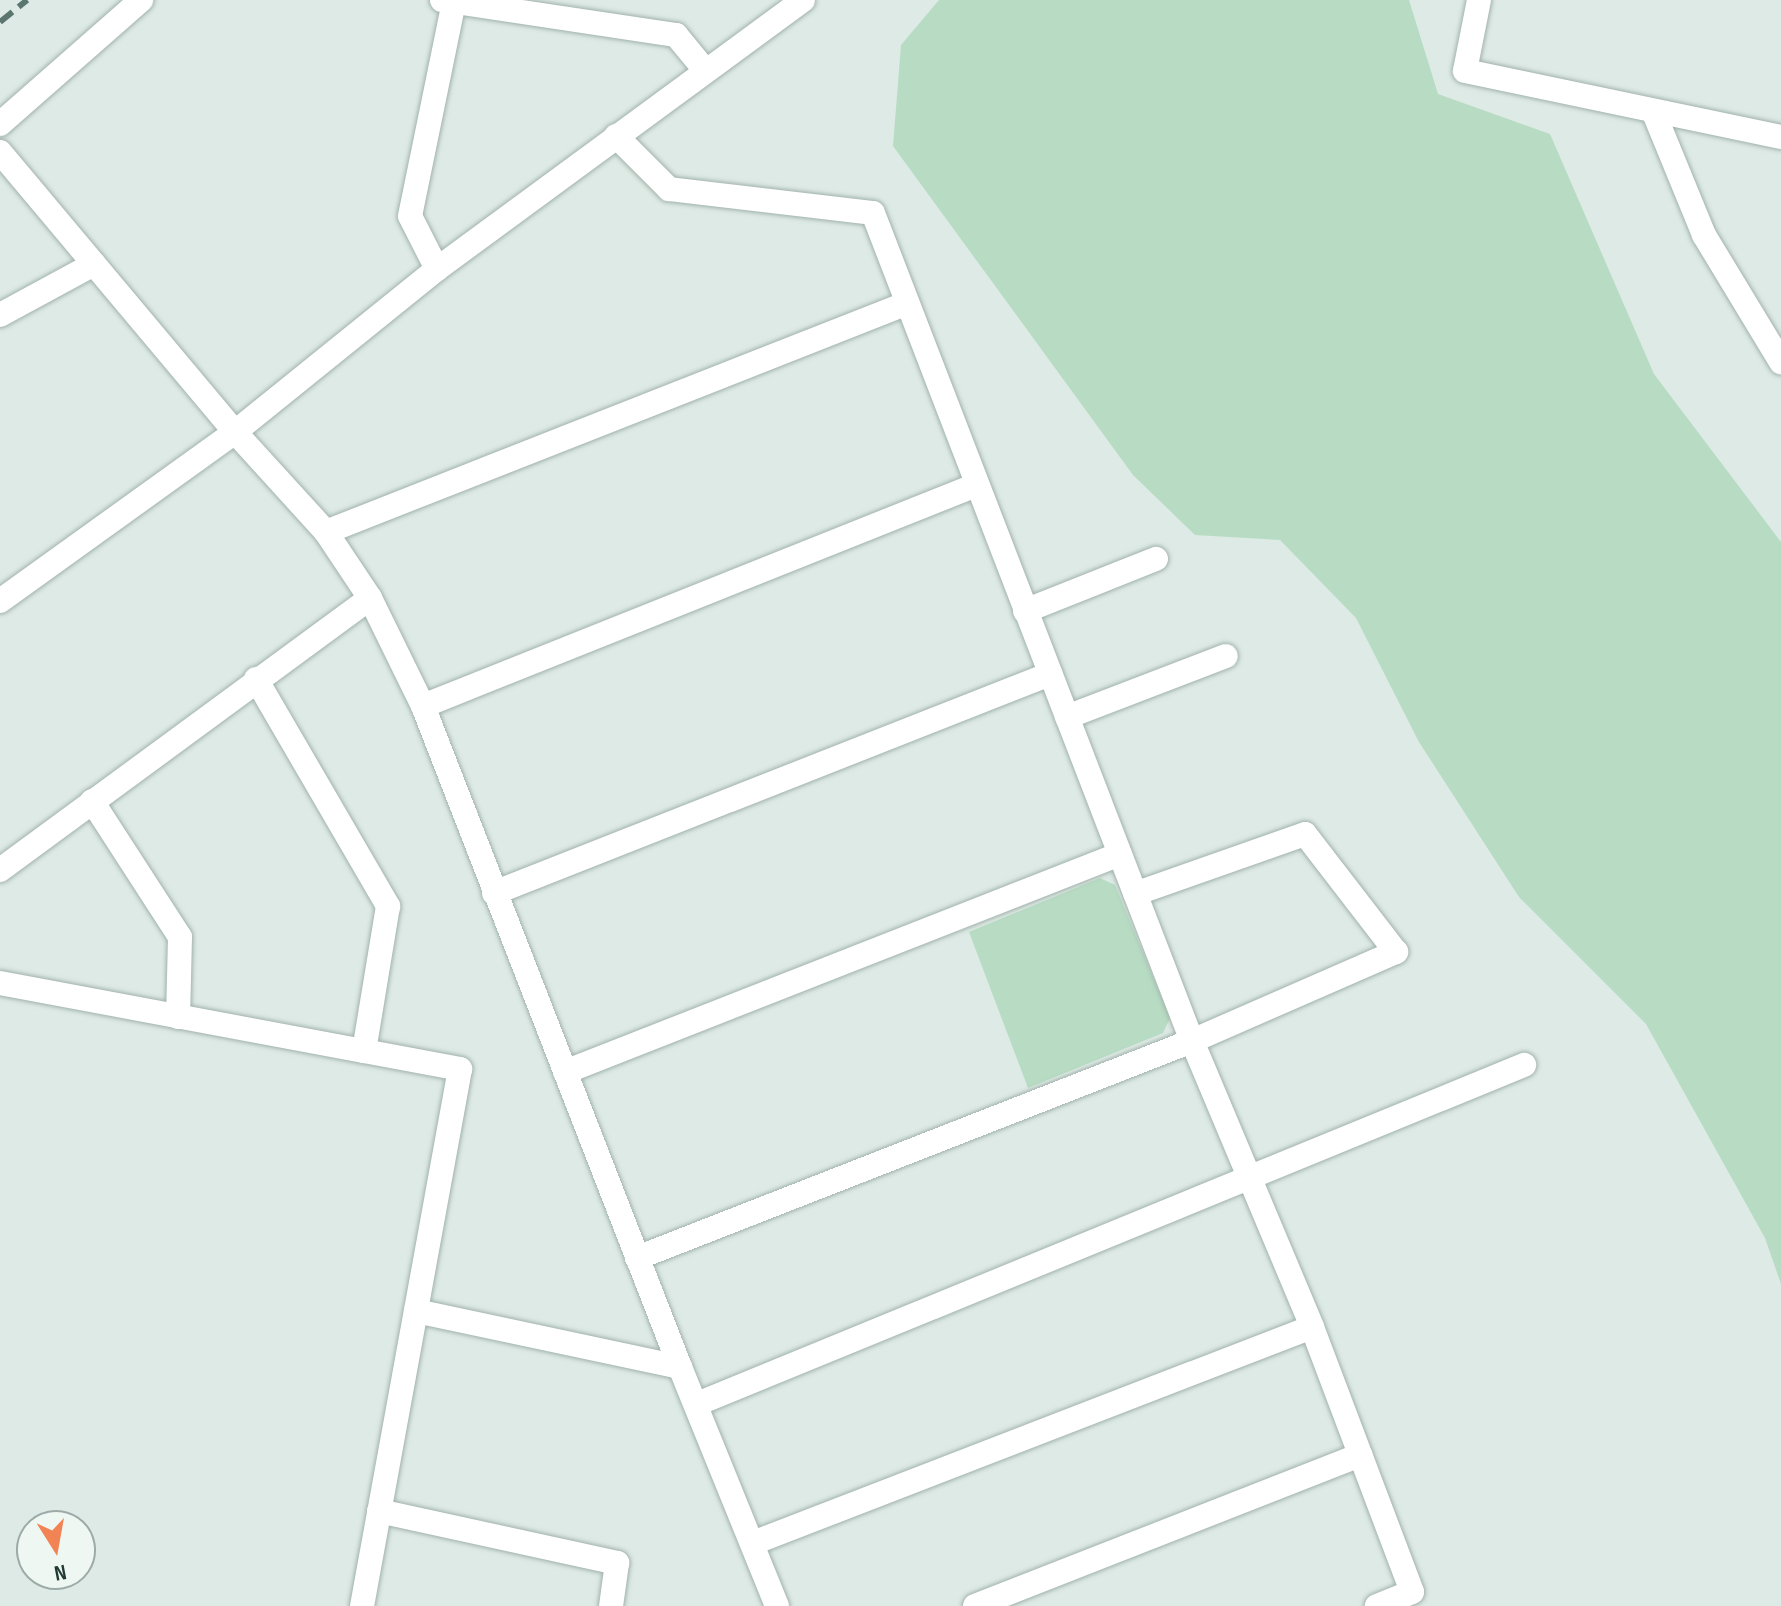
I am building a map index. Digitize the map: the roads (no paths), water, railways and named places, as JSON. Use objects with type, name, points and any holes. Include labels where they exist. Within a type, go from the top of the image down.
[{"type":"street","points":[[0,124],[141,0]]},
{"type":"street","points":[[0,601],[235,432],[437,269],[704,69],[803,0]]},
{"type":"street","points":[[1479,0],[1465,71],[1654,113],[1781,137]]},
{"type":"street","points":[[437,269],[410,216],[448,1],[676,35],[704,69]]},
{"type":"street","points":[[1654,113],[1704,235],[1781,362]]},
{"type":"street","points":[[616,136],[669,189],[873,213],[905,304],[1192,1041],[1312,1327],[1412,1592],[1377,1606]]},
{"type":"street","points":[[0,152],[235,432],[326,532],[370,598],[423,706],[637,1258],[777,1606]]},
{"type":"street","points":[[0,315],[94,264]]},
{"type":"street","points":[[326,532],[905,304]]},
{"type":"street","points":[[423,706],[976,485]]},
{"type":"street","points":[[1025,611],[1156,559]]},
{"type":"street","points":[[0,870],[370,598]]},
{"type":"street","points":[[1067,717],[1226,656]]},
{"type":"street","points":[[494,893],[1050,674]]},
{"type":"street","points":[[256,679],[388,906],[364,1051]]},
{"type":"street","points":[[92,801],[180,937],[178,1017]]},
{"type":"street","points":[[637,1258],[1192,1041],[1396,952],[1305,834],[1135,894]]},
{"type":"street","points":[[565,1072],[1120,854]]},
{"type":"street","points":[[0,983],[460,1069],[362,1606]]},
{"type":"street","points":[[697,1404],[1524,1065]]},
{"type":"street","points":[[416,1311],[680,1367]]},
{"type":"street","points":[[753,1543],[1312,1327]]},
{"type":"street","points":[[975,1606],[1360,1455]]},
{"type":"street","points":[[379,1511],[617,1563],[611,1606]]},
{"type":"railway","points":[[0,22],[27,0]]}]
